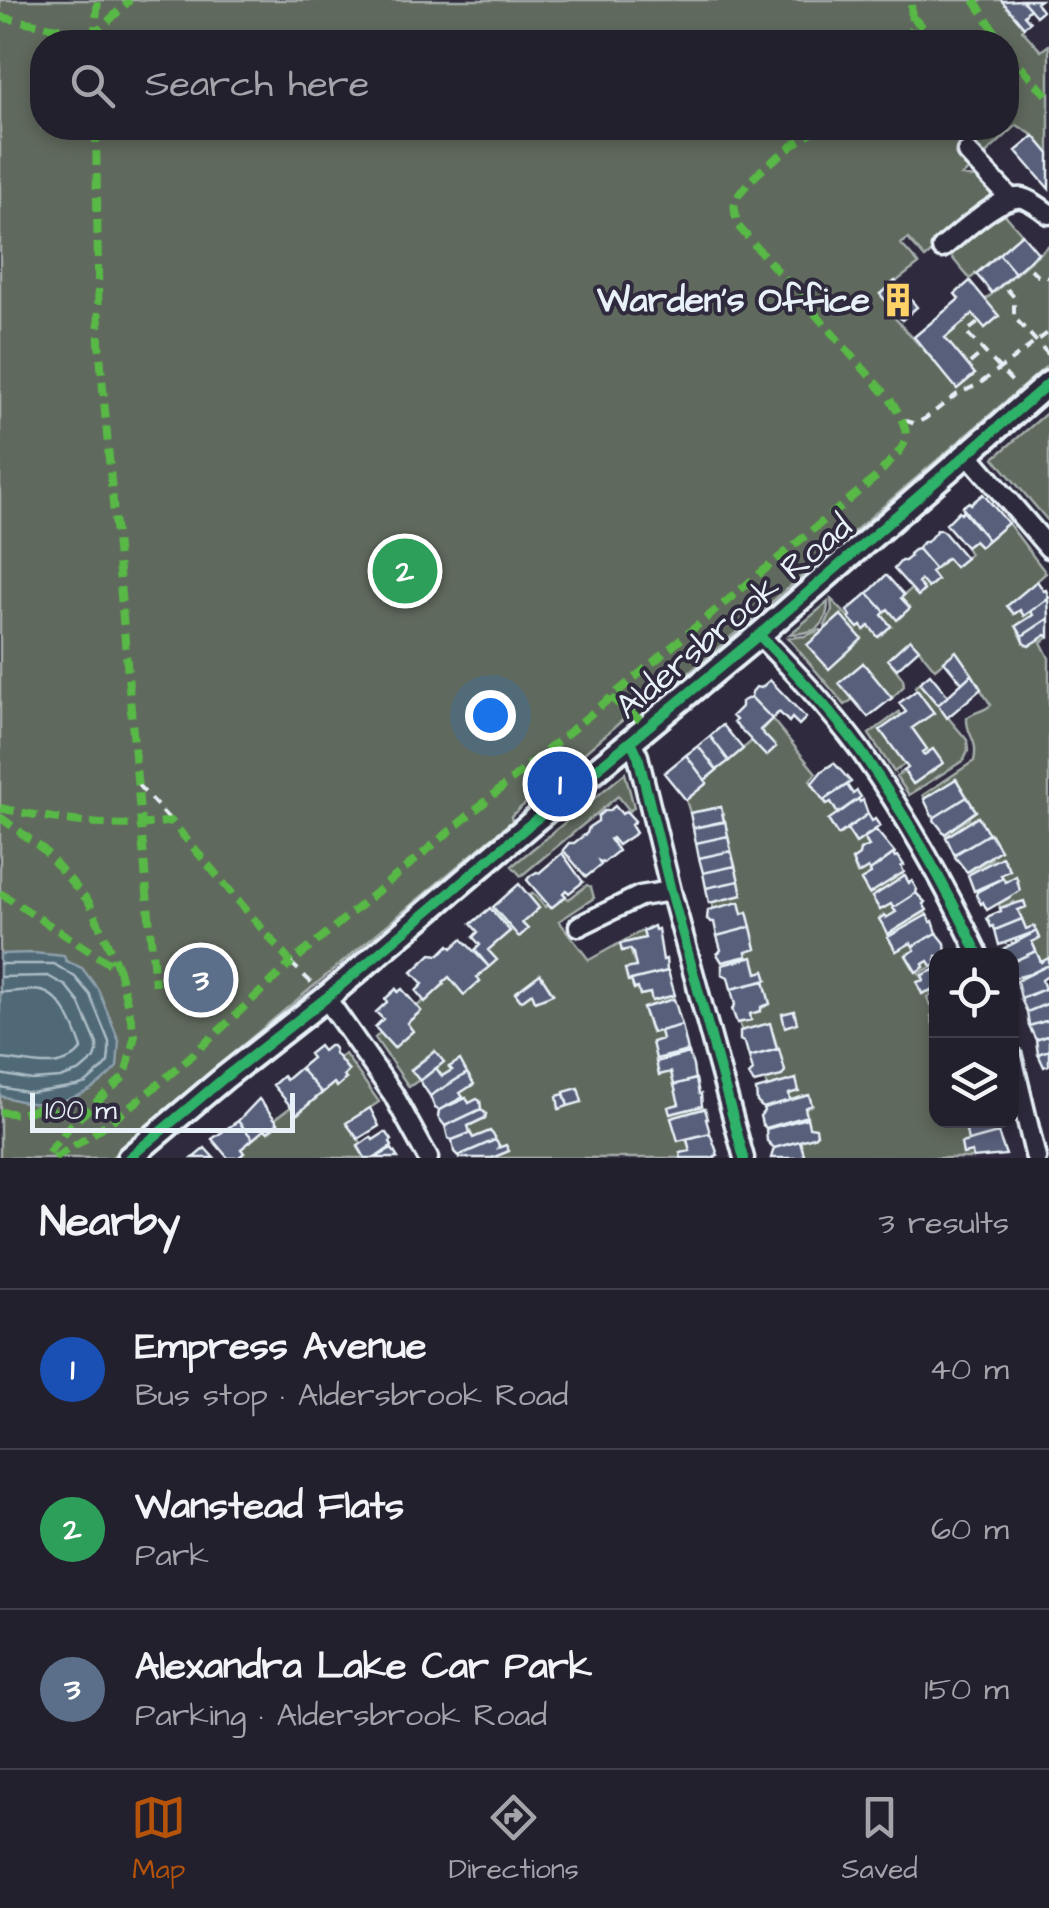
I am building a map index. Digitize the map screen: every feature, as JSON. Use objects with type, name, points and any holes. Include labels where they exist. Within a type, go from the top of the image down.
[{"type":"main road","name":"Aldersbrook Road","points":[[129,1158],[759,634],[1049,383]]},
{"type":"street","points":[[967,152],[1010,198]]},
{"type":"street","points":[[942,248],[1010,198],[1026,198],[1049,214]]},
{"type":"street","points":[[968,454],[1049,548]]},
{"type":"street","points":[[759,634],[849,737],[888,792],[951,898],[975,948]]},
{"type":"street","points":[[631,741],[744,1158]]},
{"type":"street","points":[[579,926],[640,896],[671,891]]},
{"type":"street","points":[[326,998],[394,1094],[428,1158]]},
{"type":"street","points":[[1019,1086],[1036,1158]]},
{"type":"path","points":[[1032,269],[1038,276],[1049,278]]},
{"type":"path","points":[[1008,288],[1014,297],[1014,318],[1049,354]]},
{"type":"path","points":[[978,322],[966,332],[1019,390]]},
{"type":"path","points":[[904,420],[915,424],[926,418],[1049,332]]},
{"type":"path","points":[[970,363],[984,352]]},
{"type":"path","points":[[138,784],[171,822]]},
{"type":"path","points":[[292,962],[326,998]]},
{"type":"green space","points":[[0,0],[1002,0],[1041,51],[1049,45],[1049,154],[1034,136],[1019,126],[1019,30],[30,30],[30,140],[1001,140],[962,176],[981,179],[998,198],[925,258],[908,239],[901,244],[919,264],[880,294],[896,313],[894,317],[958,388],[975,374],[945,338],[973,314],[985,328],[998,317],[985,300],[1049,245],[1049,364],[660,698],[653,694],[511,816],[512,821],[111,1158],[0,1158]]},
{"type":"green space","points":[[1002,211],[1022,234],[970,279],[949,254]]},
{"type":"green space","points":[[1049,411],[1049,522],[994,458]]},
{"type":"green space","points":[[1008,523],[1046,573],[1008,606],[1014,614],[1020,610],[1024,615],[1031,611],[1033,615],[1016,626],[1025,644],[1046,635],[1048,638],[1041,642],[1049,658],[1049,958],[1041,962],[1032,942],[1040,938],[1035,926],[1026,929],[1018,910],[1026,907],[1024,902],[1000,908],[999,904],[1011,897],[1019,883],[1016,877],[1005,882],[1001,875],[1009,870],[1007,865],[992,861],[969,871],[1000,850],[978,817],[947,836],[945,833],[976,811],[956,779],[925,798],[923,795],[974,761],[975,747],[967,718],[991,705],[956,652],[935,669],[910,639],[888,659],[904,686],[892,698],[863,663],[853,699],[845,705],[788,638],[820,630],[808,645],[829,668],[841,615],[825,626],[832,610],[831,599],[858,627],[865,630],[869,626],[879,637],[891,626],[882,615],[888,609],[897,619],[910,608],[901,598],[911,589],[918,596],[924,591],[918,583],[921,580],[928,587],[937,580],[931,572],[947,558],[955,567],[970,554],[966,547],[974,541],[980,547]]},
{"type":"green space","points":[[828,602],[818,628],[790,634]]},
{"type":"green space","points":[[919,683],[967,740],[968,751],[964,760],[909,795],[896,776],[904,771],[914,784],[943,763],[924,755],[926,748],[912,728],[933,713],[915,687]]},
{"type":"green space","points":[[899,712],[901,715],[881,730],[905,764],[894,772],[869,734]]},
{"type":"green space","points":[[772,719],[816,773],[810,780],[838,814],[829,821],[838,835],[847,829],[856,843],[864,838],[869,846],[852,860],[857,874],[868,868],[871,874],[861,881],[869,893],[902,873],[904,877],[872,897],[880,910],[891,904],[896,912],[884,916],[888,934],[925,912],[927,915],[888,938],[896,951],[911,943],[915,950],[906,956],[915,971],[929,962],[929,968],[919,973],[924,980],[917,983],[922,993],[929,992],[929,1128],[966,1128],[973,1158],[805,1158],[800,1141],[817,1134],[807,1119],[767,1129],[806,1116],[805,1108],[812,1105],[809,1095],[790,1100],[796,1079],[767,1087],[765,1080],[785,1071],[770,1024],[742,1031],[739,1023],[751,1020],[750,1014],[770,1004],[764,971],[757,973],[752,957],[725,964],[724,961],[747,956],[746,952],[756,949],[747,913],[742,914],[739,903],[713,909],[712,902],[742,895],[721,807],[690,813],[686,800]]},
{"type":"green space","points":[[625,773],[634,807],[630,811],[618,796],[521,876],[512,866]]},
{"type":"green space","points":[[587,885],[591,887],[594,898],[559,921],[589,960],[649,927],[643,932],[645,938],[620,944],[622,951],[630,949],[636,967],[626,969],[634,989],[638,988],[640,995],[650,993],[652,1001],[672,996],[673,999],[643,1008],[651,1033],[660,1031],[662,1039],[656,1059],[687,1054],[671,1072],[679,1104],[669,1107],[671,1114],[702,1106],[703,1109],[671,1118],[690,1151],[680,1153],[681,1158],[492,1158],[508,1150],[506,1145],[498,1148],[490,1131],[473,1138],[468,1126],[486,1114],[480,1101],[455,1101],[473,1084],[460,1061],[442,1076],[436,1068],[434,1051],[411,1069],[419,1080],[409,1087],[375,1038],[380,1033],[394,1048],[407,1023],[421,1011],[417,1006],[449,977],[464,994],[480,981],[477,977],[496,960],[488,950],[510,931],[493,911],[527,929],[522,923],[539,908],[529,896],[533,893],[545,907],[551,908],[565,897],[569,899]],"holes":[[[540,974],[553,993],[544,999],[532,993],[521,1001],[516,993]]]},
{"type":"green space","points":[[345,1054],[379,1102],[347,1123],[362,1144],[358,1147],[365,1158],[238,1158],[244,1153],[241,1149],[278,1123],[275,1119],[291,1107],[298,1114],[334,1083],[337,1086],[346,1079],[349,1070],[339,1058]]},
{"type":"water","points":[[0,954],[64,956],[66,961],[82,968],[98,989],[119,1041],[117,1067],[108,1076],[79,1095],[56,1102],[31,1103],[0,1096]]},
{"type":"building","points":[[1022,0],[1030,9],[1024,15],[1030,22],[1024,27],[1002,1]]},
{"type":"building","points":[[1022,0],[1040,0],[1036,3],[1042,11],[1036,16]]},
{"type":"building","points":[[1034,136],[1049,154],[1049,189],[1016,151]]},
{"type":"building","points":[[1022,234],[1038,253],[1015,273],[999,254]]},
{"type":"building","points":[[999,254],[1015,273],[992,293],[976,274]]},
{"type":"building","name":"Warden's Office","points":[[895,281],[917,307],[902,320],[880,294]]},
{"type":"building","points":[[970,281],[999,316],[985,328],[973,314],[945,338],[975,374],[957,389],[914,337],[959,299],[955,294]]},
{"type":"building","points":[[983,494],[1008,523],[988,540],[962,507]]},
{"type":"building","points":[[959,511],[988,540],[980,547],[974,541],[966,547],[946,524]]},
{"type":"building","points":[[937,530],[942,530],[966,558],[955,567],[947,558],[935,569],[918,549]]},
{"type":"building","points":[[918,549],[935,569],[931,572],[937,580],[928,588],[921,580],[918,583],[924,590],[918,596],[894,569]]},
{"type":"building","points":[[885,576],[904,595],[901,598],[910,608],[897,620],[868,593]]},
{"type":"building","points":[[1037,581],[1049,598],[1024,616],[1020,610],[1014,614],[1007,606]]},
{"type":"building","points":[[868,593],[885,612],[882,615],[891,626],[878,637],[869,626],[864,630],[858,628],[847,611]]},
{"type":"building","points":[[1048,598],[1049,618],[1022,636],[1016,626]]},
{"type":"building","points":[[841,615],[862,639],[829,669],[807,645]]},
{"type":"building","points":[[1049,618],[1049,637],[1046,635],[1029,646],[1025,644],[1022,636]]},
{"type":"building","points":[[910,639],[919,649],[897,669],[888,659]]},
{"type":"building","points":[[956,651],[972,674],[962,683],[944,661]]},
{"type":"building","points":[[863,663],[892,698],[868,717],[839,683]]},
{"type":"building","points":[[930,674],[948,696],[938,705],[919,683]]},
{"type":"building","points":[[972,674],[981,689],[947,718],[938,705]]},
{"type":"building","points":[[770,680],[806,718],[799,725],[779,712],[772,719],[751,697],[756,687],[761,688]]},
{"type":"building","points":[[917,690],[934,713],[912,728],[927,749],[922,752],[924,755],[933,749],[943,763],[913,784],[904,771],[908,768],[880,730],[906,712],[899,703]]},
{"type":"building","points":[[751,697],[772,719],[760,730],[776,747],[766,756],[732,716],[741,702]]},
{"type":"building","points":[[723,725],[743,749],[729,761],[710,736]]},
{"type":"building","points":[[710,736],[729,761],[717,770],[698,746]]},
{"type":"building","points":[[698,746],[717,770],[705,780],[686,755]]},
{"type":"building","points":[[686,755],[707,783],[686,800],[664,773]]},
{"type":"building","points":[[834,763],[851,782],[823,800],[812,783]]},
{"type":"building","points":[[956,779],[967,797],[932,816],[924,799]]},
{"type":"building","points":[[847,785],[861,797],[838,814],[831,802],[827,804],[824,800]]},
{"type":"building","points":[[967,797],[976,811],[945,834],[935,817]]},
{"type":"building","points":[[858,799],[863,800],[868,814],[838,835],[828,820]]},
{"type":"building","points":[[615,806],[635,821],[631,825],[636,833],[618,845],[610,839],[618,851],[603,863],[599,861],[601,865],[586,877],[563,850],[587,833],[598,816]]},
{"type":"building","points":[[721,807],[724,822],[693,828],[690,813]]},
{"type":"building","points":[[868,814],[880,826],[856,843],[847,829]]},
{"type":"building","points":[[978,817],[989,834],[954,854],[946,837]]},
{"type":"building","points":[[725,821],[728,836],[696,843],[693,828]]},
{"type":"building","points":[[876,830],[895,853],[870,871],[868,868],[858,874],[852,860],[869,846],[864,838]]},
{"type":"building","points":[[990,833],[1000,850],[967,872],[956,854]]},
{"type":"building","points":[[728,836],[731,851],[699,858],[696,843]]},
{"type":"building","points":[[731,851],[735,866],[703,873],[699,858]]},
{"type":"building","points":[[562,853],[583,882],[569,893],[566,890],[566,896],[551,908],[527,880]]},
{"type":"building","points":[[893,854],[904,865],[904,872],[869,894],[861,880]]},
{"type":"building","points":[[1002,857],[1010,870],[1001,875],[1003,878],[974,891],[968,875]]},
{"type":"building","points":[[735,866],[739,881],[706,888],[703,873]]},
{"type":"building","points":[[905,876],[909,883],[912,881],[916,893],[893,908],[891,904],[880,910],[872,897]]},
{"type":"building","points":[[1016,876],[1020,891],[987,910],[981,904],[977,892],[1003,878],[1005,882]]},
{"type":"building","points":[[739,881],[742,895],[709,903],[706,888]]},
{"type":"building","points":[[519,884],[539,908],[522,923],[528,929],[519,937],[493,907]]},
{"type":"building","points":[[916,893],[927,910],[888,934],[879,919],[896,912],[893,908]]},
{"type":"building","points":[[1024,901],[1026,907],[1018,910],[1022,919],[995,930],[991,927],[989,916],[1001,911],[1000,908]]},
{"type":"building","points":[[739,902],[751,927],[717,936],[714,922],[707,919],[708,910]]},
{"type":"building","points":[[490,908],[510,931],[488,950],[497,960],[489,967],[475,950],[480,945],[473,937],[478,932],[471,924]]},
{"type":"building","points":[[927,915],[937,933],[896,951],[888,937]]},
{"type":"building","points":[[1022,919],[1026,929],[1034,926],[1037,931],[999,945],[995,930]]},
{"type":"building","points":[[654,926],[658,929],[667,971],[628,981],[625,969],[636,967],[633,953],[630,949],[622,951],[620,944],[645,938],[643,931]]},
{"type":"building","points":[[751,927],[756,949],[746,952],[747,956],[722,962],[717,954],[721,950],[717,936]]},
{"type":"building","points":[[1037,931],[1040,938],[1032,942],[1036,951],[1019,959],[1019,948],[1005,948]]},
{"type":"building","points":[[937,933],[945,948],[929,948],[929,962],[916,972],[906,955],[915,950],[913,946]]},
{"type":"building","points":[[462,939],[489,967],[464,995],[449,977],[425,1002],[416,991],[423,984],[412,972],[431,954],[439,955]]},
{"type":"building","points":[[1036,951],[1041,962],[1049,958],[1049,965],[1019,977],[1019,959]]},
{"type":"building","points":[[753,957],[757,973],[764,971],[767,980],[731,989],[728,977],[722,974],[722,965]]},
{"type":"building","points":[[1049,965],[1049,975],[1042,980],[1045,989],[1021,998],[1019,980]]},
{"type":"building","points":[[668,971],[675,995],[652,1001],[650,993],[640,995],[638,988],[634,989],[631,980]]},
{"type":"building","points":[[929,972],[929,991],[922,994],[917,982],[924,980],[922,975]]},
{"type":"building","points":[[540,974],[553,994],[535,1001],[532,993],[521,1001],[515,993]]},
{"type":"building","points":[[764,981],[770,1004],[750,1014],[751,1020],[737,1023],[731,989]]},
{"type":"building","points":[[1049,987],[1049,1003],[1027,1012],[1021,999]]},
{"type":"building","points":[[396,989],[402,989],[421,1011],[407,1023],[413,1031],[394,1048],[375,1027],[383,1019],[376,1012]]},
{"type":"building","points":[[674,999],[682,1025],[652,1033],[643,1008]]},
{"type":"building","points":[[1049,1003],[1049,1020],[1029,1026],[1027,1012]]},
{"type":"building","points":[[794,1011],[797,1023],[785,1027],[782,1014]]},
{"type":"building","points":[[1049,1020],[1049,1035],[1036,1040],[1029,1026]]},
{"type":"building","points":[[770,1023],[777,1049],[749,1057],[740,1031]]},
{"type":"building","points":[[682,1025],[688,1051],[656,1059],[652,1042],[662,1039],[660,1031]]},
{"type":"building","points":[[1049,1035],[1049,1050],[1038,1054],[1036,1040]]},
{"type":"building","points":[[319,1046],[323,1051],[332,1046],[349,1071],[337,1087],[334,1083],[322,1093],[300,1068]]},
{"type":"building","points":[[779,1049],[785,1071],[782,1076],[754,1083],[749,1075],[753,1071],[749,1057]]},
{"type":"building","points":[[1049,1050],[1049,1065],[1044,1067],[1038,1054]]},
{"type":"building","points":[[435,1051],[444,1062],[420,1081],[411,1070]]},
{"type":"building","points":[[689,1053],[695,1079],[674,1085],[671,1072],[659,1075],[656,1062]]},
{"type":"building","points":[[460,1060],[467,1073],[430,1096],[420,1081],[436,1068],[442,1076]]},
{"type":"building","points":[[300,1068],[322,1093],[297,1114],[273,1085]]},
{"type":"building","points":[[467,1073],[474,1084],[460,1093],[463,1097],[439,1110],[435,1108],[430,1096]]},
{"type":"building","points":[[696,1079],[702,1106],[670,1114],[668,1107],[679,1104],[674,1085]]},
{"type":"building","points":[[796,1079],[799,1091],[789,1094],[790,1100],[763,1108],[757,1102],[756,1090]]},
{"type":"building","points":[[578,1088],[582,1102],[568,1106],[564,1092]]},
{"type":"building","points":[[564,1094],[568,1106],[559,1109],[557,1096]]},
{"type":"building","points":[[809,1095],[812,1105],[805,1108],[807,1116],[766,1128],[762,1124],[763,1108]]},
{"type":"building","points":[[466,1098],[469,1103],[480,1101],[481,1109],[445,1126],[438,1117],[439,1110]]},
{"type":"building","points":[[259,1099],[278,1123],[253,1139],[238,1121]]},
{"type":"building","points":[[370,1108],[379,1126],[358,1139],[346,1123]]},
{"type":"building","points":[[481,1109],[485,1118],[468,1126],[470,1133],[448,1138],[445,1126]]},
{"type":"building","points":[[705,1109],[710,1133],[678,1141],[671,1118]]},
{"type":"building","points":[[807,1118],[809,1127],[816,1128],[814,1137],[774,1148],[767,1141],[766,1129]]},
{"type":"building","points":[[238,1121],[253,1139],[241,1149],[244,1153],[238,1158],[228,1158],[212,1139]]},
{"type":"building","points":[[966,1128],[997,1128],[998,1133],[968,1141]]},
{"type":"building","points":[[490,1131],[495,1140],[458,1156],[454,1152],[452,1140]]},
{"type":"building","points":[[384,1133],[392,1140],[392,1146],[375,1158],[365,1158],[358,1146]]},
{"type":"building","points":[[710,1133],[718,1155],[715,1158],[681,1158],[680,1153],[690,1151],[687,1139]]},
{"type":"building","points":[[998,1133],[1006,1155],[973,1158],[972,1152],[963,1154],[961,1143]]},
{"type":"building","points":[[495,1140],[498,1148],[506,1145],[509,1151],[492,1158],[458,1156]]},
{"type":"building","points":[[800,1141],[805,1158],[771,1158],[774,1148]]},
{"type":"building","points":[[205,1148],[214,1158],[193,1158]]},
{"type":"building","points":[[392,1149],[398,1158],[375,1158]]},
{"type":"marked path","points":[[95,30],[98,0]]},
{"type":"marked path","points":[[99,30],[130,0]]},
{"type":"marked path","points":[[911,0],[911,30]]},
{"type":"marked path","points":[[974,0],[994,30]]},
{"type":"marked path","points":[[0,17],[68,30]]},
{"type":"marked path","points":[[912,17],[926,30]]},
{"type":"marked path","points":[[1019,64],[1049,98]]},
{"type":"marked path","points":[[96,140],[99,343],[155,985]]},
{"type":"marked path","points":[[0,808],[108,824],[171,821],[291,963],[875,478],[905,442],[899,414],[738,226],[735,203],[748,183],[801,140]]},
{"type":"marked path","points":[[611,698],[640,720]]},
{"type":"marked path","points":[[0,817],[44,850],[89,902],[119,970]]},
{"type":"marked path","points":[[0,893],[119,970],[135,1035],[125,1076],[71,1125],[44,1158]]},
{"type":"marked path","points":[[54,1158],[149,1092],[291,963]]},
{"type":"marked path","points":[[0,1112],[86,1112]]},
{"type":"cycle path","points":[[129,1158],[759,635],[1049,383]]},
{"type":"cycle path","points":[[759,635],[824,705],[877,775],[924,850],[975,948]]},
{"type":"cycle path","points":[[631,741],[744,1158]]},
{"type":"place","name":"Warden's Office","points":[[898,300]]},
{"type":"place","name":"Wanstead Flats","points":[[405,571]]},
{"type":"place","name":"Empress Avenue","points":[[560,784]]},
{"type":"place","name":"Alexandra Lake Car Park","points":[[201,980]]}]
